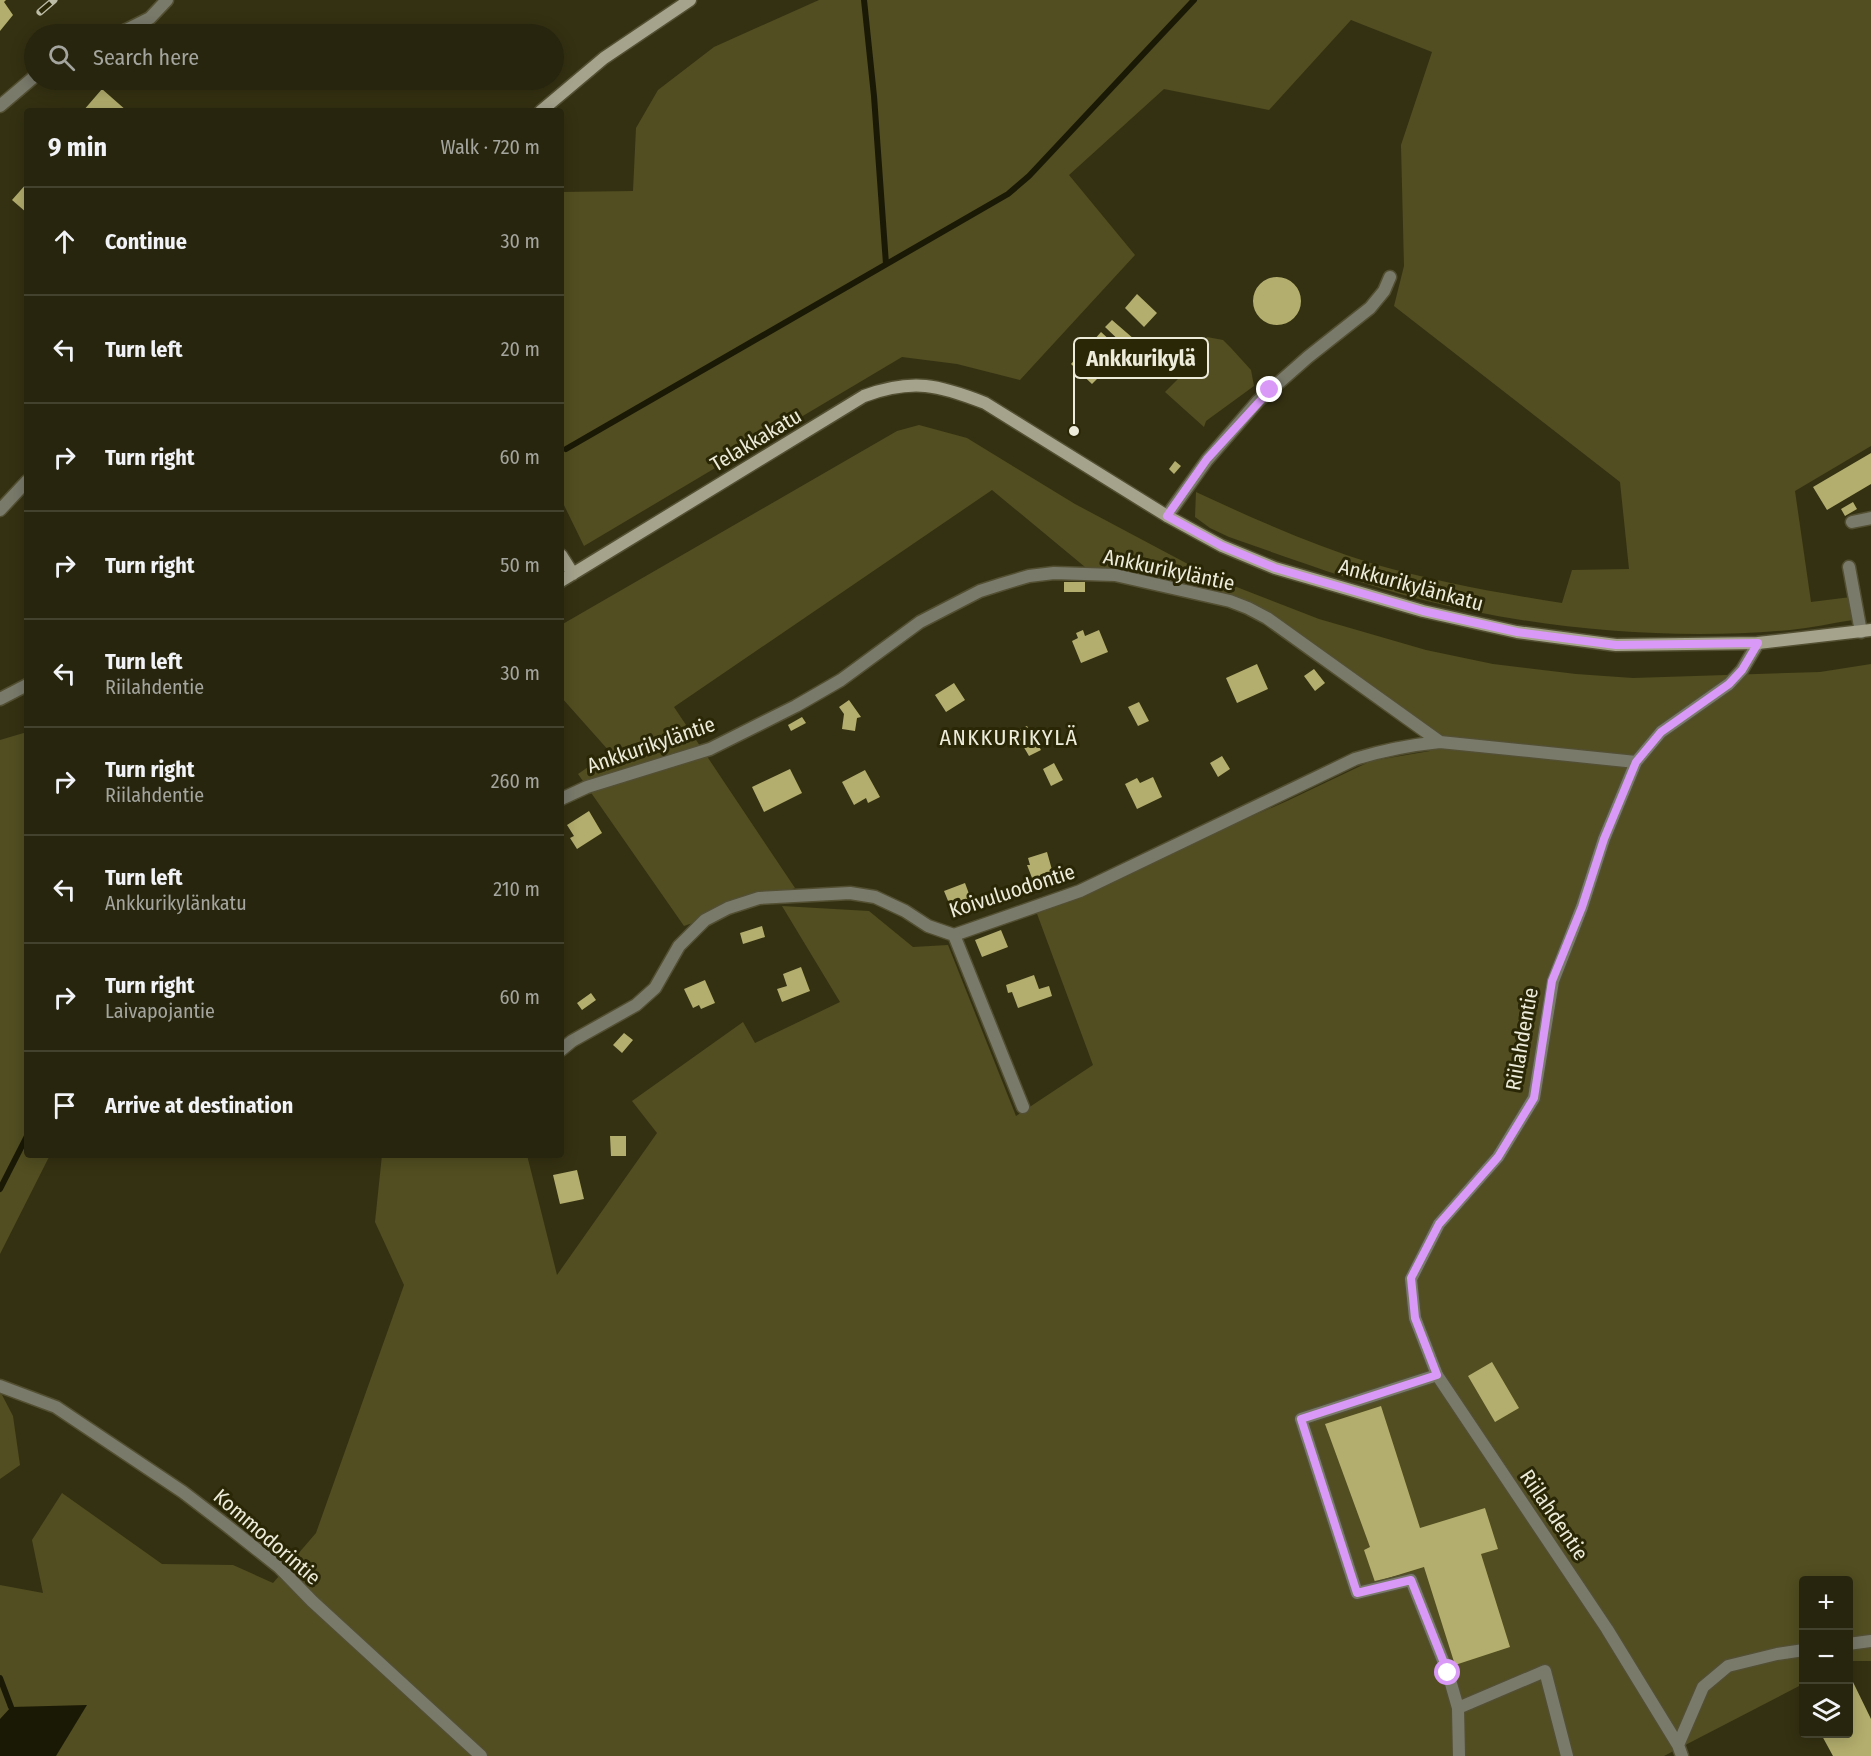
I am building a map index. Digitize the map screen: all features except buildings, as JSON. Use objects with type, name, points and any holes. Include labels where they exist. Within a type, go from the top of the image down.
[{"type":"street","points":[[138,24],[150,18],[167,0]]},
{"type":"street","points":[[545,108],[604,58],[690,0]]},
{"type":"street","points":[[0,106],[24,86]]},
{"type":"street","points":[[1167,516],[1207,459],[1258,401],[1308,357],[1370,308],[1384,291],[1390,277]]},
{"type":"street","name":"Telakkakatu","points":[[564,579],[864,396],[886,388],[906,385],[926,386],[952,390],[985,403]]},
{"type":"street","name":"Ankkurikylänkatu","points":[[985,403],[1167,516],[1222,546],[1275,568],[1413,608],[1517,632],[1616,645],[1758,643],[1866,631]]},
{"type":"street","points":[[0,510],[24,484]]},
{"type":"street","points":[[1852,522],[1871,518]]},
{"type":"street","points":[[564,560],[573,574]]},
{"type":"street","points":[[1849,567],[1866,631]]},
{"type":"street","name":"Ankkurikyläntie","points":[[564,798],[587,787],[710,749],[841,680],[920,622],[980,591],[1029,576],[1054,573],[1115,575],[1230,601],[1248,608],[1316,652],[1440,742]]},
{"type":"street","name":"Riilahdentie","points":[[1680,1751],[1607,1629],[1437,1375],[1415,1318],[1411,1278],[1439,1224],[1498,1157],[1534,1098],[1552,981],[1582,907],[1604,839],[1636,762],[1661,732],[1729,684],[1742,670],[1758,643]]},
{"type":"street","points":[[0,699],[24,687]]},
{"type":"street","points":[[1440,742],[1636,762]]},
{"type":"street","name":"Koivuluodontie","points":[[564,1048],[636,1005],[655,988],[679,945],[705,920],[728,908],[759,898],[850,893],[875,897],[905,911],[928,926],[954,935],[1080,891],[1355,759],[1407,745],[1440,742]]},
{"type":"street","points":[[954,935],[1023,1107]]},
{"type":"street","points":[[1437,1375],[1301,1419],[1357,1593],[1411,1580],[1448,1673],[1458,1708],[1459,1756]]},
{"type":"street","name":"Kommodorintie","points":[[0,1386],[56,1407],[192,1498],[279,1567],[481,1756]]},
{"type":"street","points":[[1853,1643],[1871,1641]]},
{"type":"street","points":[[1680,1751],[1703,1687],[1728,1666],[1799,1651]]},
{"type":"street","points":[[1458,1708],[1545,1671],[1567,1756]]},
{"type":"shaded area","points":[[819,0],[1871,0],[1871,446],[1795,491],[1811,602],[1851,597],[1853,620],[1790,630],[1698,634],[1603,630],[1510,618],[1419,599],[1347,578],[1229,537],[1210,528],[1195,517],[1196,492],[1284,531],[1374,564],[1468,586],[1562,603],[1572,570],[1629,569],[1620,482],[1394,306],[1404,266],[1401,145],[1432,52],[1351,20],[1269,110],[1164,89],[1069,175],[1135,255],[1020,380],[957,364],[902,357],[584,546],[564,505],[564,192],[633,191],[636,128],[658,90],[714,47]]},
{"type":"shaded area","points":[[1207,337],[1223,340],[1231,348],[1251,370],[1254,386],[1206,421],[1204,427],[1165,392],[1190,367]]},
{"type":"shaded area","points":[[919,425],[967,438],[1075,504],[1216,579],[1319,619],[1426,650],[1493,664],[1633,678],[1820,672],[1871,664],[1871,1661],[1853,1661],[1853,1576],[1799,1576],[1799,1686],[1664,1756],[0,1756],[0,1585],[43,1593],[32,1540],[62,1493],[162,1564],[233,1565],[273,1583],[316,1533],[404,1285],[375,1222],[382,1158],[528,1158],[557,1275],[657,1133],[632,1101],[743,1022],[755,1043],[840,1002],[782,906],[869,911],[913,947],[948,945],[1016,1116],[1093,1065],[1036,911],[1287,801],[1371,761],[1430,751],[1427,728],[1245,603],[1209,588],[1146,573],[1085,567],[992,490],[674,707],[795,888],[684,926],[578,774],[610,752],[564,700],[564,623],[897,431]]},
{"type":"shaded area","points":[[24,733],[24,1158],[48,1158],[0,1254],[0,740]]},
{"type":"shaded area","points":[[0,1391],[13,1416],[20,1465],[0,1479]]},
{"type":"shaded area","points":[[87,1705],[56,1756],[0,1756],[0,1719],[11,1707]]},
{"type":"waterway","points":[[864,0],[874,96],[886,264]]},
{"type":"waterway","points":[[566,449],[1008,194],[1029,176],[1194,0]]},
{"type":"waterway","points":[[0,1189],[24,1142]]},
{"type":"waterway","points":[[0,1678],[11,1707]]},
{"type":"railway","points":[[40,12],[54,0]]},
{"type":"place","name":"Ankkurikylä","points":[[1074,431]]},
{"type":"district","name":"ANKKURIKYLÄ","points":[[1009,737]]},
{"type":"route","points":[[1270,390],[1207,459],[1167,516],[1222,546],[1275,568],[1423,611],[1517,632],[1616,645],[1758,643],[1742,670],[1729,684],[1687,711],[1661,732],[1636,762],[1604,839],[1582,907],[1552,981],[1534,1098],[1498,1157],[1439,1224],[1411,1278],[1415,1318],[1437,1375],[1301,1419],[1357,1593],[1411,1580],[1448,1673]]}]
